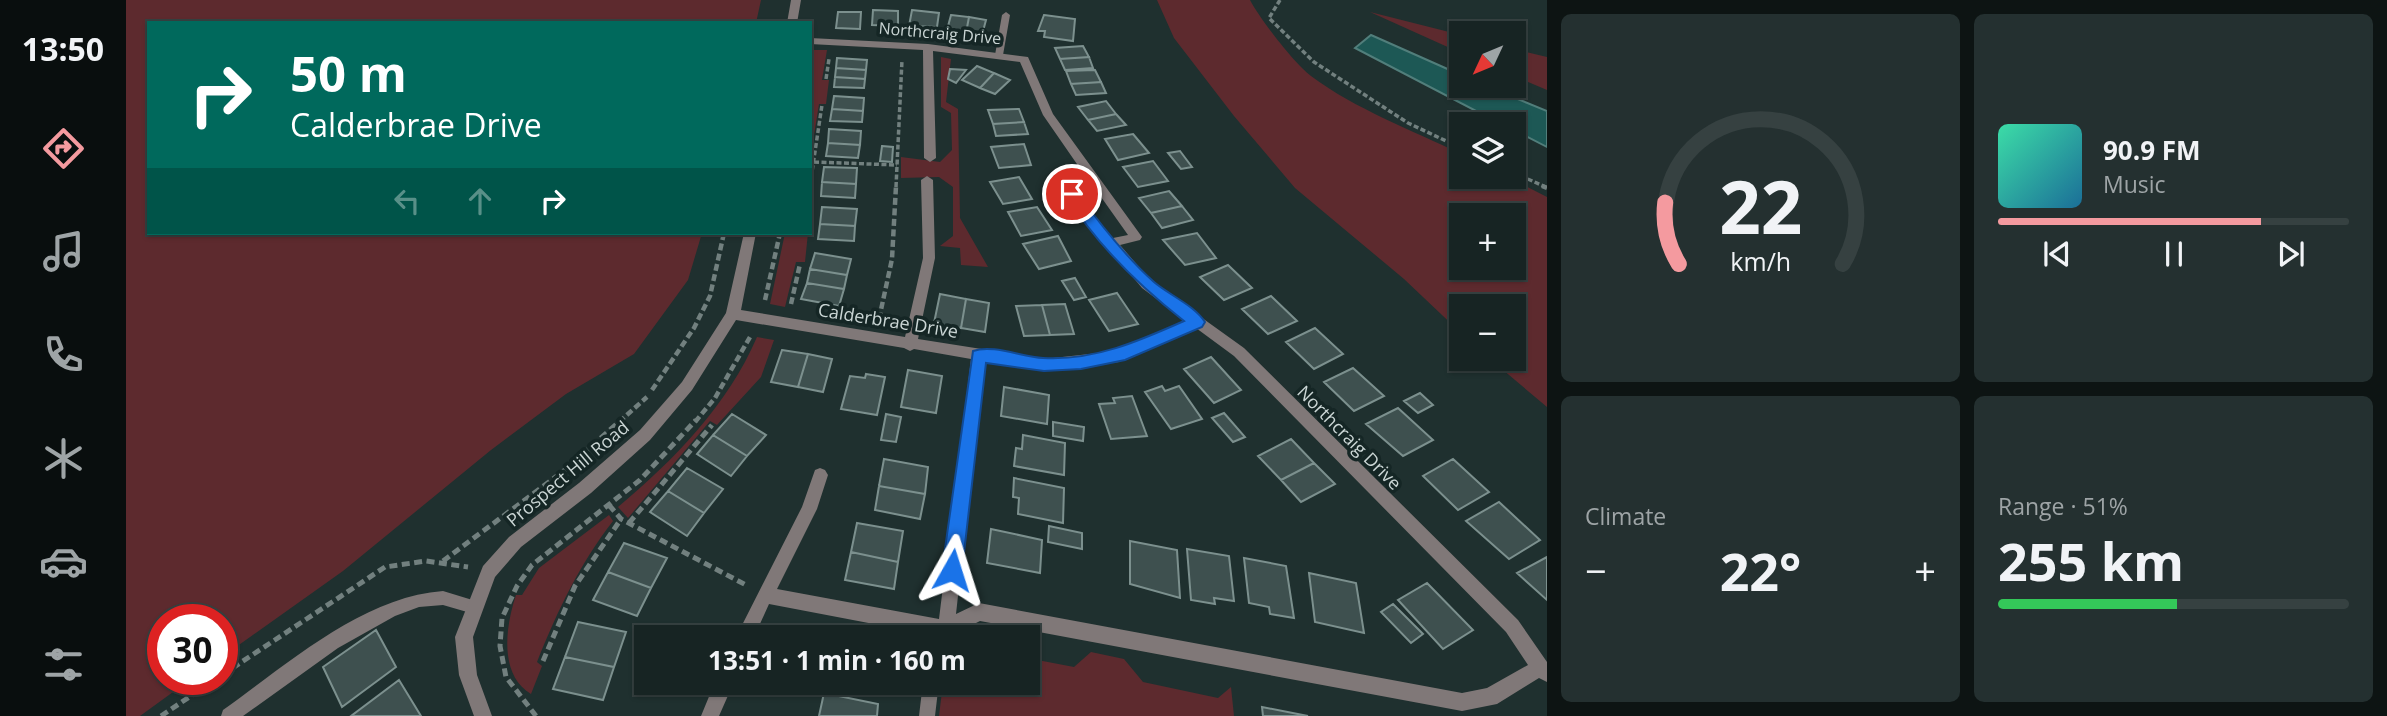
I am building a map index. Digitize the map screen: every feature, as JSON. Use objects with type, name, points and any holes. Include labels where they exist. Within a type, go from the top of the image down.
[{"type":"street","points":[[792,21],[796,0]]},
{"type":"street","name":"Northcraig Drive","points":[[812,41],[928,47],[1024,59],[1048,115],[1136,237],[1111,243]]},
{"type":"street","points":[[928,47],[930,158]]},
{"type":"street","name":"Northcraig Drive","points":[[1087,169],[1059,175],[1098,232],[1147,285],[1239,352],[1513,626],[1544,671]]},
{"type":"street","points":[[910,345],[929,258],[927,180]]},
{"type":"street","name":"Prospect Hill Road","points":[[483,716],[468,675],[464,637],[489,572],[512,545],[585,488],[645,435],[687,386],[733,314],[750,235]]},
{"type":"street","name":"Calderbrae Drive","points":[[733,314],[1044,365],[1081,363],[1119,356],[1197,322]]},
{"type":"street","points":[[945,625],[978,356]]},
{"type":"street","points":[[751,625],[809,509],[820,475]]},
{"type":"street","points":[[765,595],[906,625]]},
{"type":"street","points":[[957,625],[979,612],[1462,702],[1490,696],[1544,671]]},
{"type":"street","points":[[710,716],[719,695]]},
{"type":"lane","points":[[999,55],[1006,15]]},
{"type":"lane","points":[[229,716],[377,614],[415,600],[443,598],[474,607]]},
{"type":"lane","points":[[927,716],[929,695]]},
{"type":"path","points":[[1280,0],[1269,18],[1314,62],[1408,123],[1449,142]]},
{"type":"path","points":[[875,339],[892,259],[902,46]]},
{"type":"path","points":[[812,174],[822,105]]},
{"type":"path","points":[[814,162],[897,165]]},
{"type":"path","points":[[1526,178],[1547,188]]},
{"type":"path","points":[[443,561],[565,470],[649,395],[694,328],[710,296],[724,235]]},
{"type":"path","points":[[536,716],[506,677],[500,646],[502,618],[517,586],[531,565],[609,505],[668,453],[715,398],[738,362],[759,319],[771,285],[780,235]]},
{"type":"path","points":[[785,324],[800,264]]},
{"type":"path","points":[[629,523],[712,425]]},
{"type":"path","points":[[609,505],[621,519],[765,595]]},
{"type":"path","points":[[544,660],[569,595],[584,566],[621,519]]},
{"type":"path","points":[[161,716],[192,695]]},
{"type":"shaded area","points":[[126,0],[761,0],[756,21],[147,21],[147,235],[701,235],[688,280],[634,354],[566,394],[491,450],[343,571],[238,646],[238,604],[147,604],[147,695],[169,695],[140,716],[126,716]]},
{"type":"shaded area","points":[[1157,0],[1250,0],[1278,40],[1311,76],[1365,109],[1449,148],[1449,189],[1526,189],[1526,186],[1547,197],[1547,407],[1504,371],[1526,371],[1526,294],[1449,294],[1449,322],[1404,279],[1295,188],[1234,116],[1174,38]]},
{"type":"shaded area","points":[[1370,12],[1449,32],[1449,48]]},
{"type":"shaded area","points":[[814,50],[827,50],[822,80],[829,80],[826,104],[819,104],[812,148]]},
{"type":"shaded area","points":[[1526,52],[1547,57],[1547,90],[1526,81]]},
{"type":"shaded area","points":[[941,57],[951,59],[946,102],[958,109],[960,218],[988,267],[961,265],[960,248],[940,246],[953,236],[953,187],[939,177],[901,178],[901,157],[940,162],[952,150],[951,113],[941,107]]},
{"type":"shaded area","points":[[785,235],[808,235],[805,262],[796,262],[785,307],[770,304]]},
{"type":"shaded area","points":[[757,337],[774,340],[761,377],[717,425],[710,421],[628,518],[618,507],[679,451],[715,409],[745,362]]},
{"type":"shaded area","points":[[609,515],[613,521],[570,588],[553,624],[537,662],[542,666],[531,694],[520,685],[509,662],[509,620],[516,595],[522,595],[539,568]]},
{"type":"shaded area","points":[[1091,652],[1124,659],[1143,682],[1218,698],[1231,687],[1234,716],[939,716],[942,695],[1040,695],[1040,660],[1074,667]]},
{"type":"water","points":[[1371,35],[1449,70],[1449,97],[1355,48]]},
{"type":"water","points":[[1451,98],[1515,98],[1547,111],[1547,147],[1526,136],[1526,112],[1478,112]]},
{"type":"building","points":[[873,10],[898,11],[898,26],[872,25]]},
{"type":"building","points":[[912,10],[939,13],[937,27],[909,26]]},
{"type":"building","points":[[838,12],[861,12],[860,29],[836,28]]},
{"type":"building","points":[[951,15],[969,17],[966,33],[947,30]]},
{"type":"building","points":[[1044,15],[1075,19],[1073,41],[1044,37],[1045,31],[1038,31]]},
{"type":"building","points":[[969,17],[986,20],[982,35],[966,33]]},
{"type":"building","points":[[1083,46],[1089,57],[1060,59],[1055,48]]},
{"type":"building","points":[[1089,57],[1093,68],[1065,70],[1060,59]]},
{"type":"building","points":[[837,58],[867,60],[866,70],[836,68]]},
{"type":"building","points":[[977,66],[994,73],[980,88],[962,80]]},
{"type":"building","points":[[836,68],[866,70],[865,79],[835,77]]},
{"type":"building","points":[[950,69],[966,70],[956,83],[948,79]]},
{"type":"building","points":[[1095,70],[1101,82],[1071,84],[1066,71]]},
{"type":"building","points":[[994,73],[1010,80],[995,94],[980,88]]},
{"type":"building","points":[[835,77],[865,79],[864,88],[834,87]]},
{"type":"building","points":[[1101,82],[1106,93],[1076,95],[1071,84]]},
{"type":"building","points":[[834,96],[864,98],[863,111],[832,109]]},
{"type":"building","points":[[1106,101],[1116,114],[1088,120],[1078,107]]},
{"type":"building","points":[[832,109],[863,111],[862,122],[830,121]]},
{"type":"building","points":[[1019,109],[1024,122],[993,124],[988,110]]},
{"type":"building","points":[[1116,114],[1126,125],[1097,131],[1088,120]]},
{"type":"building","points":[[1024,122],[1028,134],[996,136],[993,124]]},
{"type":"building","points":[[829,129],[861,131],[860,145],[828,143]]},
{"type":"building","points":[[1133,134],[1149,153],[1118,160],[1105,139]]},
{"type":"building","points":[[828,143],[860,145],[858,158],[826,156]]},
{"type":"building","points":[[1024,144],[1031,165],[999,168],[991,147]]},
{"type":"building","points":[[882,146],[893,147],[892,162],[880,161]]},
{"type":"building","points":[[1180,151],[1192,167],[1181,169],[1168,153]]},
{"type":"building","points":[[1153,161],[1168,181],[1138,187],[1123,167]]},
{"type":"building","points":[[824,167],[857,168],[856,184],[822,182]]},
{"type":"building","points":[[1019,177],[1032,199],[1003,204],[990,182]]},
{"type":"building","points":[[822,182],[856,184],[855,198],[821,196]]},
{"type":"building","points":[[1169,191],[1182,206],[1151,213],[1139,198]]},
{"type":"building","points":[[1182,206],[1193,220],[1162,228],[1151,213]]},
{"type":"building","points":[[822,207],[857,209],[855,226],[820,224]]},
{"type":"building","points":[[1037,207],[1052,230],[1021,236],[1008,212]]},
{"type":"building","points":[[820,224],[855,226],[854,241],[818,239]]},
{"type":"building","points":[[1197,233],[1216,258],[1185,265],[1163,240]]},
{"type":"building","points":[[1058,236],[1071,261],[1039,269],[1023,244]]},
{"type":"building","points":[[815,253],[851,259],[847,275],[810,269]]},
{"type":"building","points":[[1228,265],[1252,288],[1224,300],[1200,277]]},
{"type":"building","points":[[810,269],[847,275],[844,289],[807,283]]},
{"type":"building","points":[[1075,278],[1086,297],[1074,300],[1062,281]]},
{"type":"building","points":[[807,283],[844,289],[839,306],[801,299]]},
{"type":"building","points":[[1117,293],[1138,324],[1109,331],[1089,300]]},
{"type":"building","points":[[940,294],[966,299],[961,328],[934,323]]},
{"type":"building","points":[[1271,296],[1297,321],[1268,334],[1242,309]]},
{"type":"building","points":[[966,299],[989,303],[985,332],[961,328]]},
{"type":"building","points":[[1065,304],[1074,334],[1050,335],[1042,305]]},
{"type":"building","points":[[1042,305],[1050,335],[1024,336],[1016,306]]},
{"type":"building","points":[[1315,328],[1343,354],[1314,369],[1286,342]]},
{"type":"building","points":[[782,350],[808,354],[798,387],[771,382]]},
{"type":"building","points":[[808,354],[832,359],[823,392],[798,387]]},
{"type":"building","points":[[1211,357],[1241,390],[1214,403],[1184,369]]},
{"type":"building","points":[[1353,368],[1384,396],[1354,411],[1324,382]]},
{"type":"building","points":[[908,370],[942,376],[936,413],[901,407]]},
{"type":"building","points":[[866,374],[885,377],[877,415],[841,409],[850,376],[865,378]]},
{"type":"building","points":[[1162,386],[1165,391],[1179,386],[1202,419],[1171,429],[1145,392]]},
{"type":"building","points":[[1004,387],[1049,395],[1047,424],[1001,416]]},
{"type":"building","points":[[1420,393],[1433,405],[1418,413],[1404,401]]},
{"type":"building","points":[[1132,396],[1147,436],[1111,439],[1099,404],[1115,403],[1113,398]]},
{"type":"building","points":[[1398,408],[1433,440],[1403,456],[1366,424]]},
{"type":"building","points":[[1224,413],[1245,437],[1233,442],[1212,418]]},
{"type":"building","points":[[732,414],[766,435],[747,456],[713,435]]},
{"type":"building","points":[[886,414],[901,417],[896,442],[881,440]]},
{"type":"building","points":[[1053,422],[1084,427],[1083,441],[1053,436]]},
{"type":"building","points":[[713,435],[747,456],[731,476],[697,454]]},
{"type":"building","points":[[1023,435],[1065,443],[1064,475],[1014,466],[1016,448],[1022,449]]},
{"type":"building","points":[[1291,439],[1314,463],[1281,480],[1258,456]]},
{"type":"building","points":[[884,459],[928,467],[925,494],[879,486]]},
{"type":"building","points":[[1453,459],[1489,492],[1458,510],[1423,476]]},
{"type":"building","points":[[1314,463],[1335,484],[1301,502],[1281,480]]},
{"type":"building","points":[[687,468],[723,489],[704,513],[668,491]]},
{"type":"building","points":[[1014,478],[1064,488],[1063,523],[1018,514],[1019,498],[1013,497]]},
{"type":"building","points":[[879,486],[925,494],[920,519],[875,510]]},
{"type":"building","points":[[668,491],[704,513],[687,536],[650,512]]},
{"type":"building","points":[[1499,502],[1540,540],[1509,559],[1466,521]]},
{"type":"building","points":[[857,523],[903,531],[898,562],[851,552]]},
{"type":"building","points":[[1049,526],[1082,533],[1082,549],[1048,542]]},
{"type":"building","points":[[991,529],[1042,540],[1040,573],[987,563]]},
{"type":"building","points":[[1130,541],[1177,550],[1180,598],[1130,584]]},
{"type":"building","points":[[624,543],[667,558],[651,588],[608,572]]},
{"type":"building","points":[[1187,549],[1229,556],[1234,601],[1214,598],[1215,604],[1191,600]]},
{"type":"building","points":[[851,552],[898,562],[894,589],[845,580]]},
{"type":"building","points":[[1547,557],[1547,600],[1517,573]]},
{"type":"building","points":[[1244,558],[1286,566],[1294,618],[1270,614],[1269,607],[1249,603]]},
{"type":"building","points":[[608,572],[651,588],[637,616],[593,600]]},
{"type":"building","points":[[1309,573],[1356,583],[1364,633],[1315,622]]},
{"type":"building","points":[[1427,583],[1473,630],[1443,649],[1398,600]]},
{"type":"building","points":[[1393,604],[1423,634],[1411,643],[1381,612]]},
{"type":"building","points":[[578,622],[626,632],[614,667],[565,657]]},
{"type":"building","points":[[376,630],[396,667],[342,707],[323,667]]},
{"type":"building","points":[[565,657],[614,667],[603,700],[553,689]]},
{"type":"building","points":[[399,680],[421,716],[351,716]]},
{"type":"building","points":[[824,695],[878,704],[877,716],[819,716]]},
{"type":"building","points":[[1262,707],[1308,716],[1263,716]]},
{"type":"route","points":[[952,570],[978,356],[1044,365],[1081,363],[1119,356],[1197,322],[1147,285],[1098,232],[1072,194]]}]
